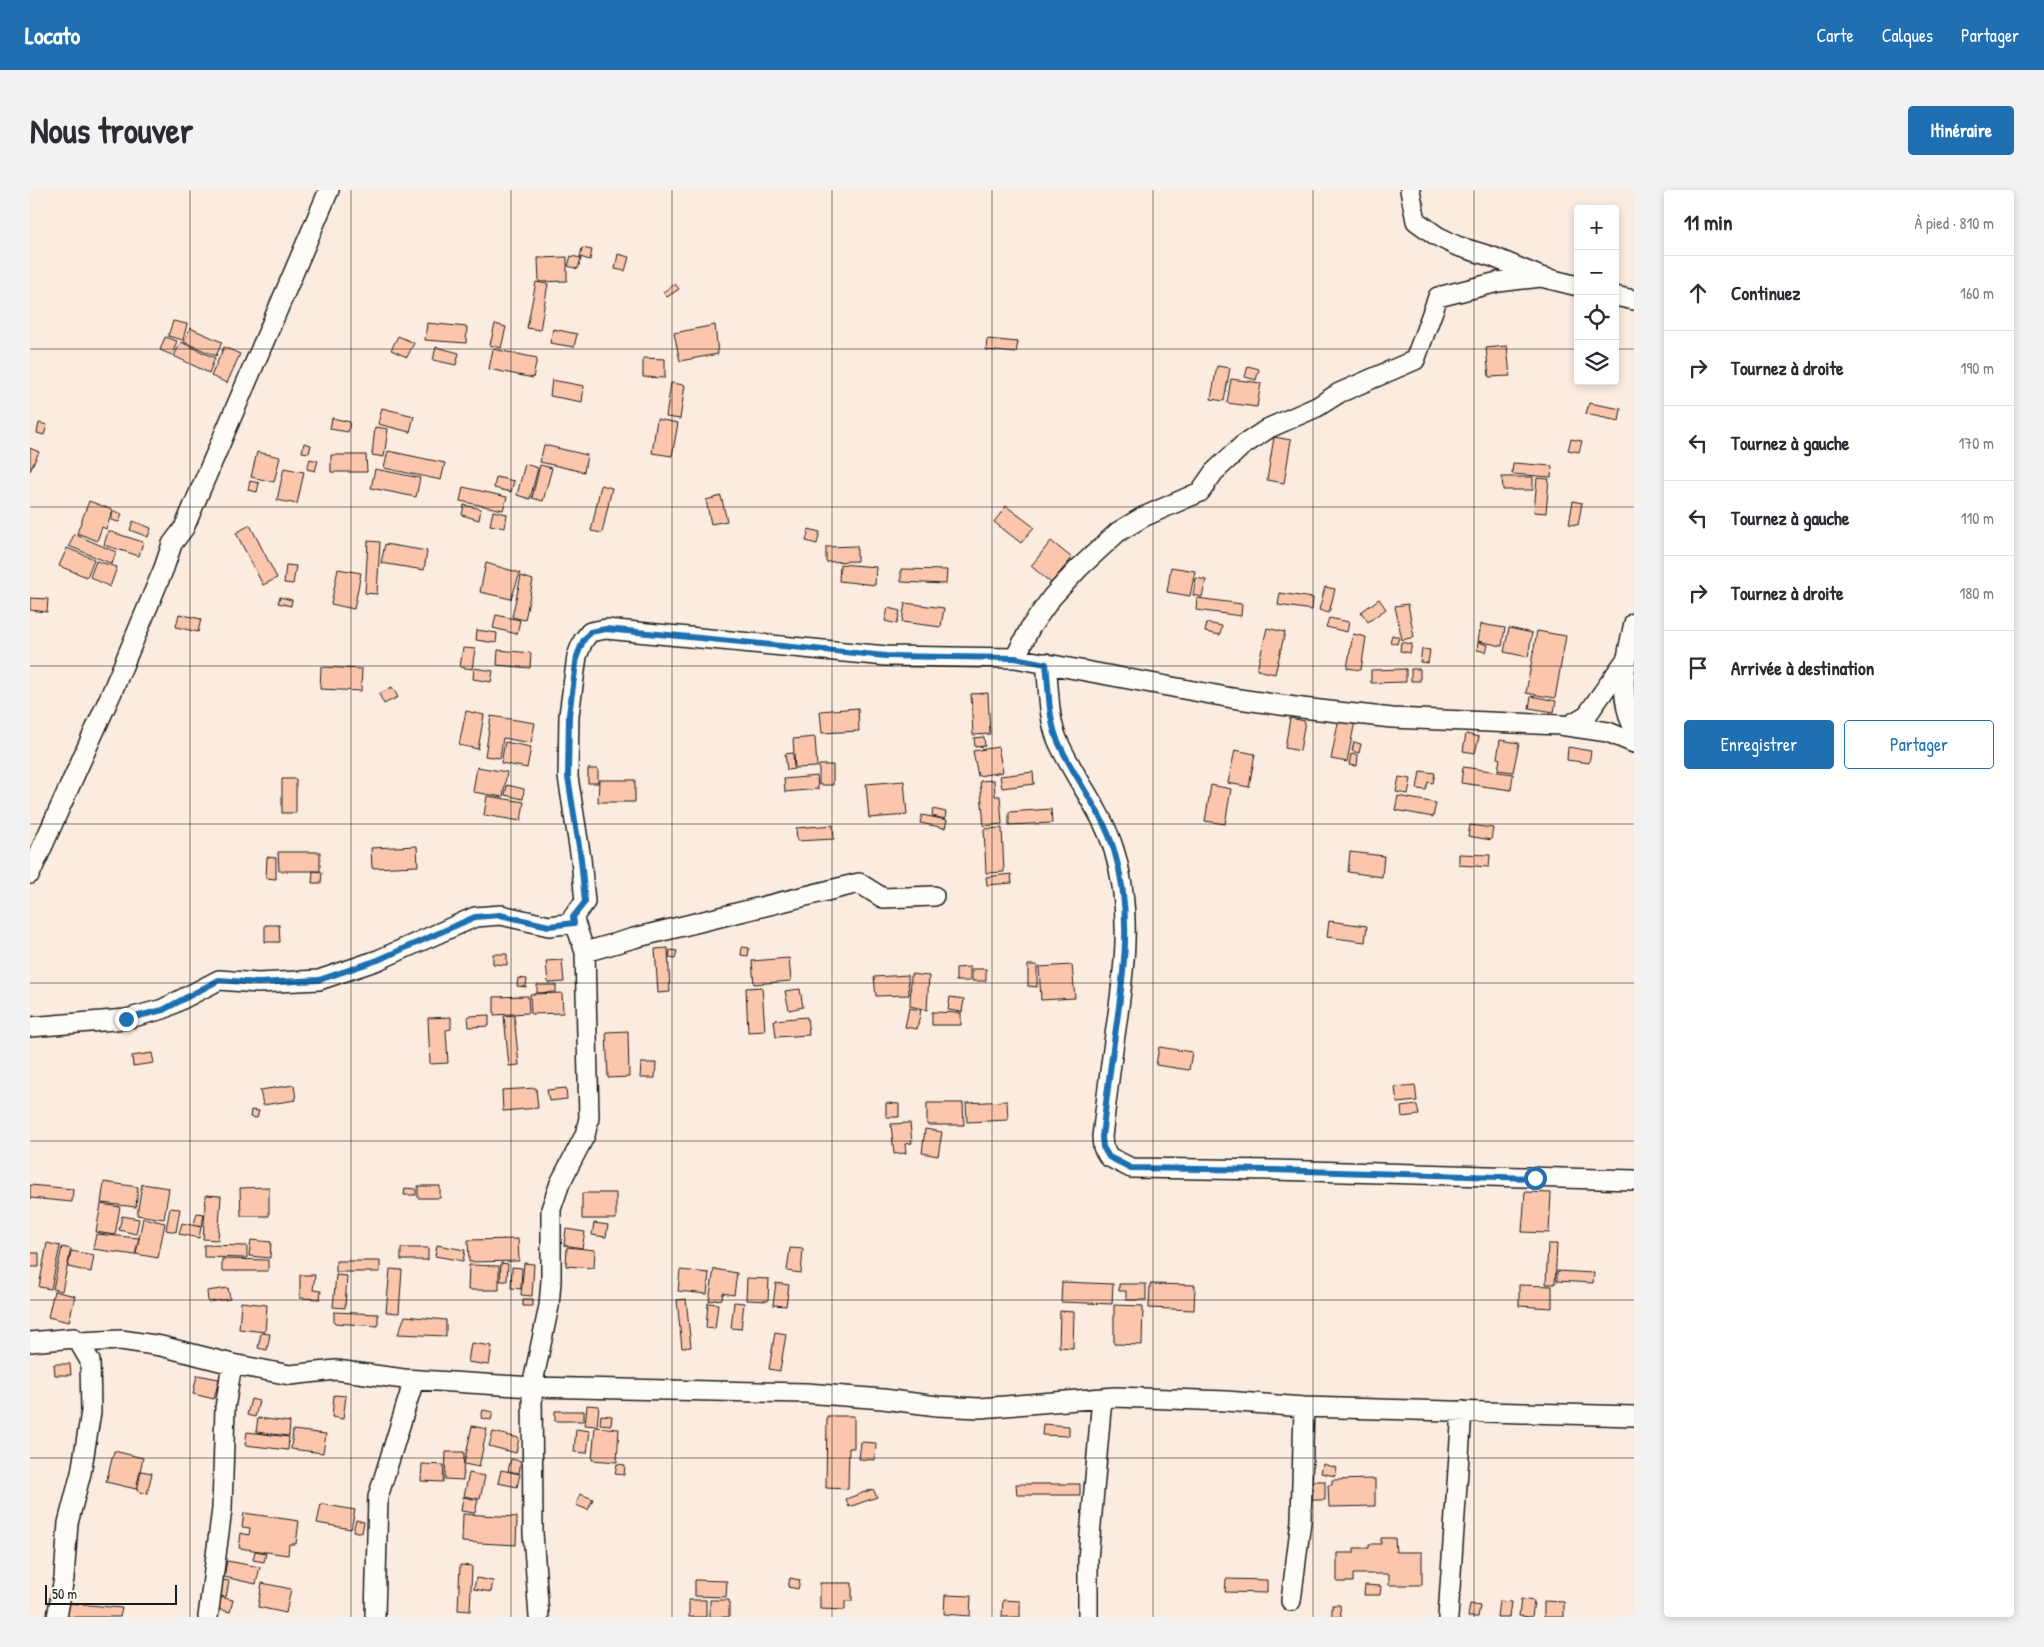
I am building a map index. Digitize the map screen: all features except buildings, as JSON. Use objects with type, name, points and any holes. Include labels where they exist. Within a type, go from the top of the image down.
[{"type":"street","points":[[30,874],[112,692],[164,568],[172,544],[184,528],[329,190]]},
{"type":"street","points":[[1410,190],[1416,221],[1427,230],[1457,246],[1493,257],[1541,276],[1574,285]]},
{"type":"street","points":[[1015,658],[1030,628],[1052,598],[1078,568],[1118,532],[1143,517],[1200,492],[1214,472],[1242,446],[1269,428],[1317,407],[1339,393],[1414,360],[1438,297],[1498,282],[1541,276]]},
{"type":"street","points":[[1619,297],[1634,300]]},
{"type":"street","points":[[1634,623],[1623,684],[1634,729]]},
{"type":"street","points":[[30,1027],[126,1019],[163,1010],[219,980],[258,983],[319,980],[378,960],[475,917],[500,915],[549,926],[574,923],[573,917],[585,902],[581,859],[568,777],[569,715],[577,656],[583,641],[590,632],[606,629],[886,656],[1015,658],[1232,698],[1311,709],[1418,720],[1568,726],[1608,732],[1634,743]]},
{"type":"street","points":[[1568,726],[1587,715],[1628,656]]},
{"type":"street","points":[[1046,664],[1052,720],[1057,738],[1098,813],[1110,840],[1122,881],[1125,933],[1122,981],[1102,1137],[1103,1147],[1109,1157],[1131,1168],[1634,1180]]},
{"type":"street","points":[[1591,730],[1630,709]]},
{"type":"street","points":[[585,952],[634,938],[859,883],[884,898],[934,896]]},
{"type":"street","points":[[539,1617],[532,1533],[532,1386],[549,1306],[551,1210],[560,1183],[585,1135],[589,1118],[585,952],[573,917]]},
{"type":"street","points":[[30,1342],[74,1338],[79,1342],[90,1361],[91,1412],[81,1474],[68,1523],[64,1578],[57,1617]]},
{"type":"street","points":[[79,1342],[121,1340],[161,1346],[232,1364],[290,1375],[336,1370],[414,1380],[532,1386],[806,1393],[883,1399],[937,1406],[980,1408],[1115,1397],[1226,1401],[1304,1407],[1634,1416]]},
{"type":"street","points":[[208,1617],[222,1509],[225,1408],[232,1364]]},
{"type":"street","points":[[375,1617],[378,1497],[414,1380]]},
{"type":"street","points":[[1088,1617],[1088,1558],[1102,1398]]},
{"type":"street","points":[[1291,1601],[1301,1521],[1304,1407]]},
{"type":"street","points":[[1448,1617],[1462,1411]]},
{"type":"route","points":[[126,1019],[163,1010],[219,980],[258,983],[319,980],[378,960],[475,917],[500,915],[549,926],[574,923],[573,917],[585,902],[581,859],[568,777],[569,715],[577,656],[583,641],[590,632],[606,629],[886,656],[1015,658],[1046,664],[1052,720],[1057,738],[1098,813],[1114,849],[1122,881],[1125,943],[1102,1137],[1103,1147],[1109,1157],[1131,1168],[1273,1170],[1535,1178]]}]
